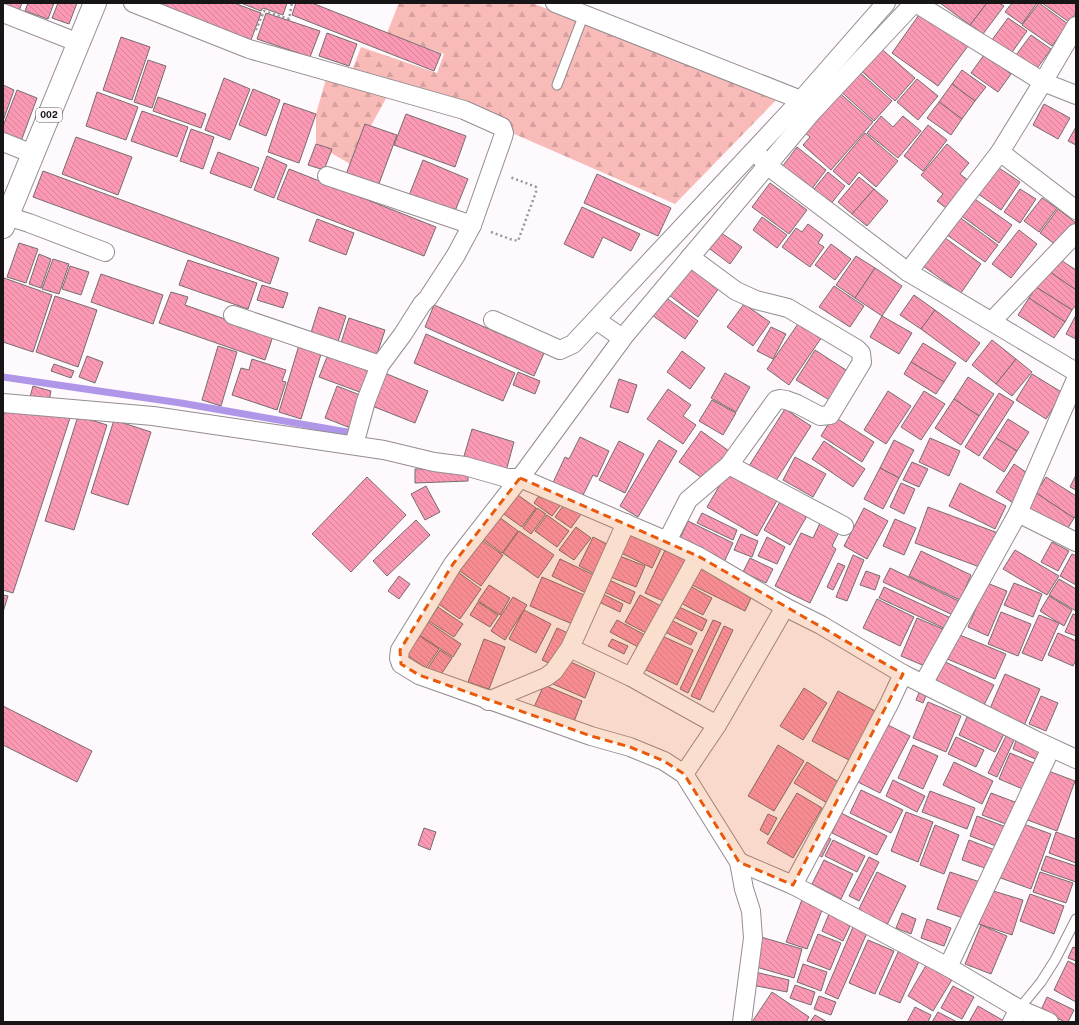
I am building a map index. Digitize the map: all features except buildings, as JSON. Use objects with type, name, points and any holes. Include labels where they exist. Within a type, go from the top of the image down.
[{"type":"main road","name":"002","points":[[5,222],[95,3]]},
{"type":"street","points":[[133,3],[249,49],[464,110],[502,127],[504,133],[472,225],[456,255],[441,278],[380,365],[366,401],[354,445]]},
{"type":"street","points":[[555,3],[806,106]]},
{"type":"street","points":[[493,320],[560,350],[609,330],[664,285],[688,245],[806,106],[886,3]]},
{"type":"street","points":[[806,106],[915,3],[1043,82],[1076,95]]},
{"type":"street","points":[[3,13],[79,43]]},
{"type":"street","points":[[908,272],[1000,152],[1076,26]]},
{"type":"street","points":[[3,142],[33,154]]},
{"type":"street","points":[[1000,152],[1076,210]]},
{"type":"street","points":[[742,1022],[753,938],[751,911],[744,889],[739,862],[684,774],[664,761],[630,747],[591,736],[419,676],[401,664],[399,658],[400,650],[453,564],[520,478],[647,269],[688,245],[761,158]]},
{"type":"street","points":[[761,158],[908,272],[1076,372]]},
{"type":"street","points":[[327,176],[472,225]]},
{"type":"street","points":[[5,222],[29,223],[105,252]]},
{"type":"street","points":[[992,321],[1076,233]]},
{"type":"street","points":[[667,541],[688,500],[729,465],[776,400],[786,400],[797,404],[820,416],[830,415],[862,362],[862,357],[857,349],[788,308],[756,300],[736,291],[688,245]]},
{"type":"street","points":[[647,269],[664,285]]},
{"type":"street","points":[[232,315],[380,365]]},
{"type":"street","points":[[923,684],[1018,513],[1076,379]]},
{"type":"street","points":[[3,403],[153,416],[354,445],[384,450],[434,462],[465,466],[507,478],[520,478],[626,523],[698,556],[786,607],[821,625],[903,674],[1076,759]]},
{"type":"street","points":[[729,465],[844,526]]},
{"type":"street","points":[[1018,513],[1076,542]]},
{"type":"street","points":[[488,701],[546,677],[554,671],[570,648],[626,523]]},
{"type":"street","points":[[631,677],[698,556]]},
{"type":"street","points":[[684,774],[716,725],[786,607]]},
{"type":"street","points":[[570,648],[631,677],[716,725]]},
{"type":"street","points":[[793,885],[889,704],[903,674]]},
{"type":"street","points":[[948,967],[1051,748]]},
{"type":"street","points":[[739,862],[793,885],[948,967],[1015,1016],[1049,1022]]},
{"type":"lane","points":[[557,85],[584,14]]},
{"type":"lane","points":[[1015,1016],[1041,982],[1055,960],[1076,919]]},
{"type":"path","points":[[249,49],[264,11],[289,19],[292,3]]},
{"type":"path","points":[[472,225],[510,239],[518,240],[536,192],[536,188],[492,171]]},
{"type":"highlighted area","points":[[520,478],[698,556],[903,674],[793,885],[739,862],[684,774],[664,761],[630,747],[591,736],[419,675],[401,664],[400,650],[453,564]]},
{"type":"green space","points":[[399,3],[532,3],[778,98],[675,204],[395,82],[350,164],[316,144],[316,114],[330,65],[353,68],[361,47],[437,73],[444,54],[387,33]]},
{"type":"waterway","points":[[3,377],[181,403],[347,432]]}]
